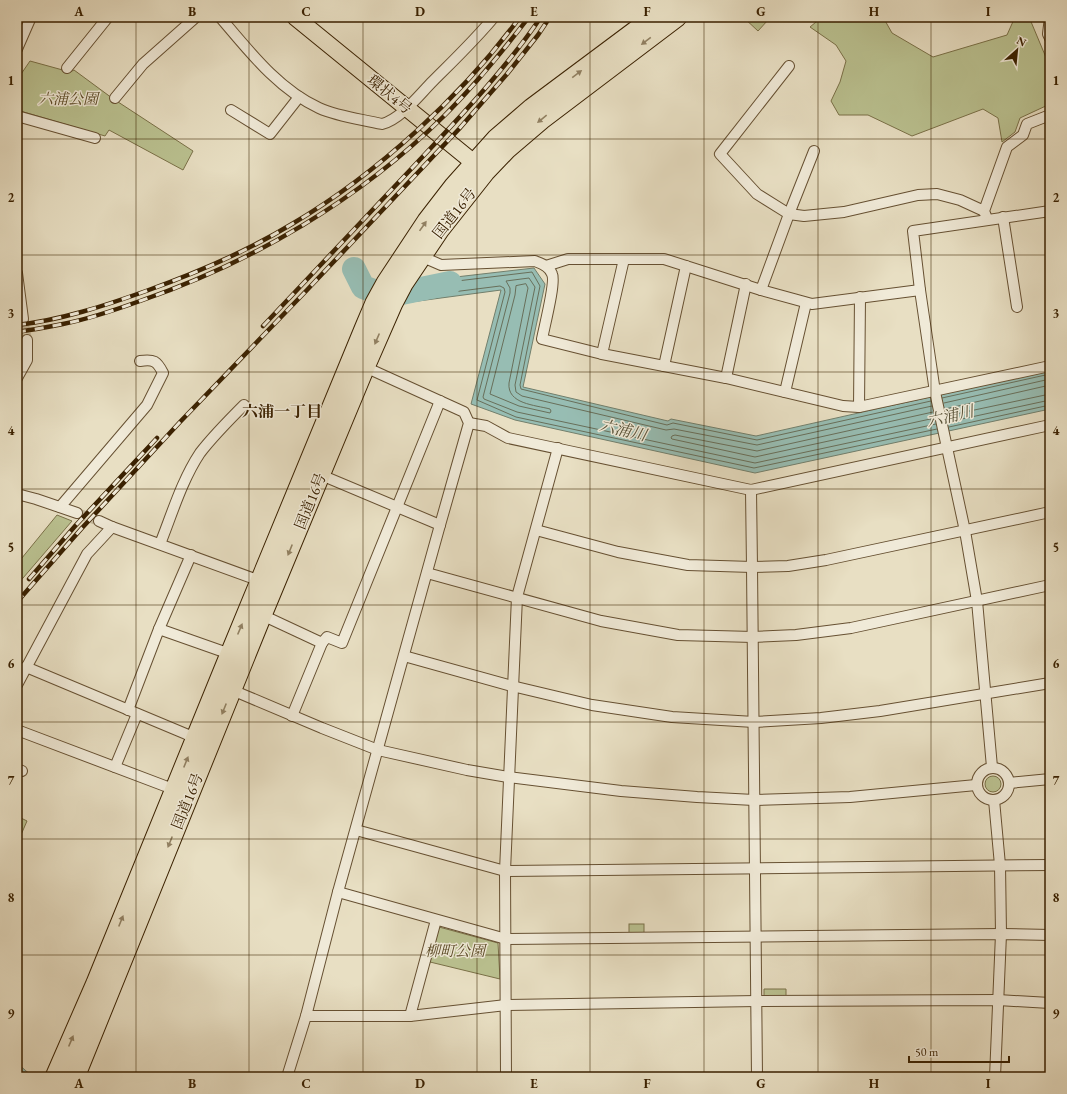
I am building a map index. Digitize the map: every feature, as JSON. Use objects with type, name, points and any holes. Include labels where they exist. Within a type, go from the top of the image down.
[{"type":"highway","name":"国道16号","points":[[479,168],[496,139],[532,108],[654,17]]},
{"type":"highway","name":"国道16号","points":[[75,1077],[262,615],[267,583],[384,303],[414,253],[427,221],[479,168],[507,150],[541,120],[677,17]]},
{"type":"highway","name":"国道16号","points":[[56,1077],[96,983],[230,654],[321,475],[365,367],[384,303]]},
{"type":"main road","name":"環状4号","points":[[298,18],[479,168]]},
{"type":"street","points":[[17,49],[31,17]]},
{"type":"street","points":[[67,68],[108,17]]},
{"type":"street","points":[[115,98],[143,64],[196,17]]},
{"type":"street","points":[[220,17],[270,73],[299,97],[320,108],[339,115],[382,124],[388,122],[407,108],[479,35],[494,17]]},
{"type":"street","points":[[1050,17],[1048,34],[1050,38]]},
{"type":"street","points":[[789,66],[720,154],[756,194],[789,214],[804,216],[844,212],[918,195],[937,194],[960,200],[986,215]]},
{"type":"street","points":[[231,110],[270,134],[299,97]]},
{"type":"street","points":[[986,215],[1007,147],[1023,135],[1027,124],[1050,115]]},
{"type":"street","points":[[17,116],[95,138]]},
{"type":"street","points":[[761,290],[814,151]]},
{"type":"street","points":[[992,767],[977,601],[965,531],[935,395],[913,231],[986,215],[1003,217],[1050,211]]},
{"type":"street","points":[[1003,217],[1017,307]]},
{"type":"street","points":[[414,253],[441,266],[535,261],[546,266],[553,274],[553,284],[542,339],[602,354],[726,378],[843,406],[859,407],[935,395],[1050,366]]},
{"type":"street","points":[[546,266],[568,259],[664,259],[761,290],[812,304],[920,290]]},
{"type":"street","points":[[602,354],[624,259]]},
{"type":"street","points":[[664,366],[686,266]]},
{"type":"street","points":[[17,273],[23,318]]},
{"type":"street","points":[[726,378],[746,284]]},
{"type":"street","points":[[859,407],[860,297]]},
{"type":"street","points":[[785,392],[806,303]]},
{"type":"street","points":[[17,378],[28,360],[27,340]]},
{"type":"street","points":[[60,507],[147,405],[163,373],[158,364],[150,360],[140,361]]},
{"type":"street","points":[[287,1077],[306,1016],[338,892],[469,423],[464,412],[365,367]]},
{"type":"street","points":[[292,716],[322,643],[327,637],[342,643],[440,401]]},
{"type":"street","points":[[160,544],[187,477],[200,453],[244,405]]},
{"type":"street","points":[[469,423],[486,426],[508,438],[751,490],[1050,425]]},
{"type":"street","points":[[506,1077],[506,871],[508,777],[517,597],[558,448]]},
{"type":"street","points":[[321,475],[440,525]]},
{"type":"street","points":[[751,490],[757,1077]]},
{"type":"street","points":[[17,494],[77,513]]},
{"type":"street","points":[[536,530],[618,552],[688,565],[752,567],[788,566],[826,560],[1050,512]]},
{"type":"street","points":[[99,521],[267,583]]},
{"type":"street","points":[[17,685],[87,554],[112,527]]},
{"type":"street","points":[[128,710],[159,629],[191,555]]},
{"type":"street","points":[[426,573],[600,621],[670,634],[753,637],[796,635],[851,628],[1050,585]]},
{"type":"street","points":[[262,615],[322,643]]},
{"type":"street","points":[[159,629],[230,654]]},
{"type":"street","points":[[404,656],[512,686],[592,705],[672,717],[754,722],[821,718],[880,711],[1050,683]]},
{"type":"street","points":[[26,667],[196,739]]},
{"type":"street","points":[[232,690],[292,716],[378,750],[467,770],[508,777],[621,791],[697,798],[754,800],[850,797],[976,785]]},
{"type":"street","points":[[115,767],[137,714]]},
{"type":"street","points":[[17,730],[175,789]]},
{"type":"street","points":[[992,767],[1002,770],[1006,774],[1009,783],[1007,793],[999,799],[989,800],[980,794],[976,785],[979,775],[992,767]]},
{"type":"street","points":[[1009,783],[1050,779]]},
{"type":"street","points":[[994,800],[1000,865],[1001,934],[995,1077]]},
{"type":"street","points":[[356,830],[506,871],[1050,865]]},
{"type":"street","points":[[338,892],[506,940],[756,936],[1050,935]]},
{"type":"street","points":[[410,1016],[436,920]]},
{"type":"street","points":[[306,1016],[410,1016],[506,1005],[757,1001],[998,1000],[1050,1003]]},
{"type":"green space","points":[[743,17],[765,17],[768,20],[758,31]]},
{"type":"green space","points":[[822,17],[883,17],[892,33],[933,57],[1007,35],[1015,17],[1029,17],[1050,67],[1050,104],[1020,118],[1015,132],[1002,142],[998,118],[983,109],[912,136],[868,115],[839,115],[831,101],[840,82],[846,61],[836,45],[810,27]]},
{"type":"green space","name":"六浦公園","points":[[30,61],[70,72],[74,70],[112,98],[193,151],[183,170],[109,130],[105,136],[17,110],[17,80]]},
{"type":"green space","points":[[57,515],[72,521],[17,585],[17,564]]},
{"type":"green space","points":[[993,776],[1000,781],[1001,784],[996,791],[993,792],[986,787],[985,784],[990,777]]},
{"type":"green space","points":[[17,816],[27,821],[17,844]]},
{"type":"green space","points":[[629,924],[644,924],[644,933],[629,933]]},
{"type":"green space","name":"柳町公園","points":[[439,927],[498,943],[500,979],[430,962]]},
{"type":"green space","points":[[764,989],[786,989],[786,997],[764,998]]},
{"type":"water","points":[[534,268],[545,284],[523,387],[668,421],[671,419],[756,436],[1050,370],[1050,409],[755,473],[515,420],[471,404],[501,290],[411,302],[421,281]]},
{"type":"water","points":[[17,1063],[33,1077],[17,1077]]},
{"type":"waterway","name":"六浦川","points":[[354,269],[363,287],[387,296],[450,283]]},
{"type":"tunnel","points":[[23,319],[27,340]]},
{"type":"tunnel","points":[[77,513],[99,521]]},
{"type":"railway","points":[[17,325],[50,320],[82,312],[146,291],[220,261],[257,244],[292,224],[355,182],[416,131],[472,76],[520,17]]},
{"type":"railway","points":[[17,332],[82,320],[140,301],[223,267],[302,225],[377,175],[444,116],[498,56],[529,17]]},
{"type":"railway","points":[[263,326],[463,113],[512,56],[541,17]]},
{"type":"railway","points":[[17,602],[82,528],[180,422],[459,129],[507,74],[538,35],[550,17]]},
{"type":"railway","points":[[29,579],[76,525],[157,438]]},
{"type":"district","name":"六浦一丁目","points":[[282,411]]}]
